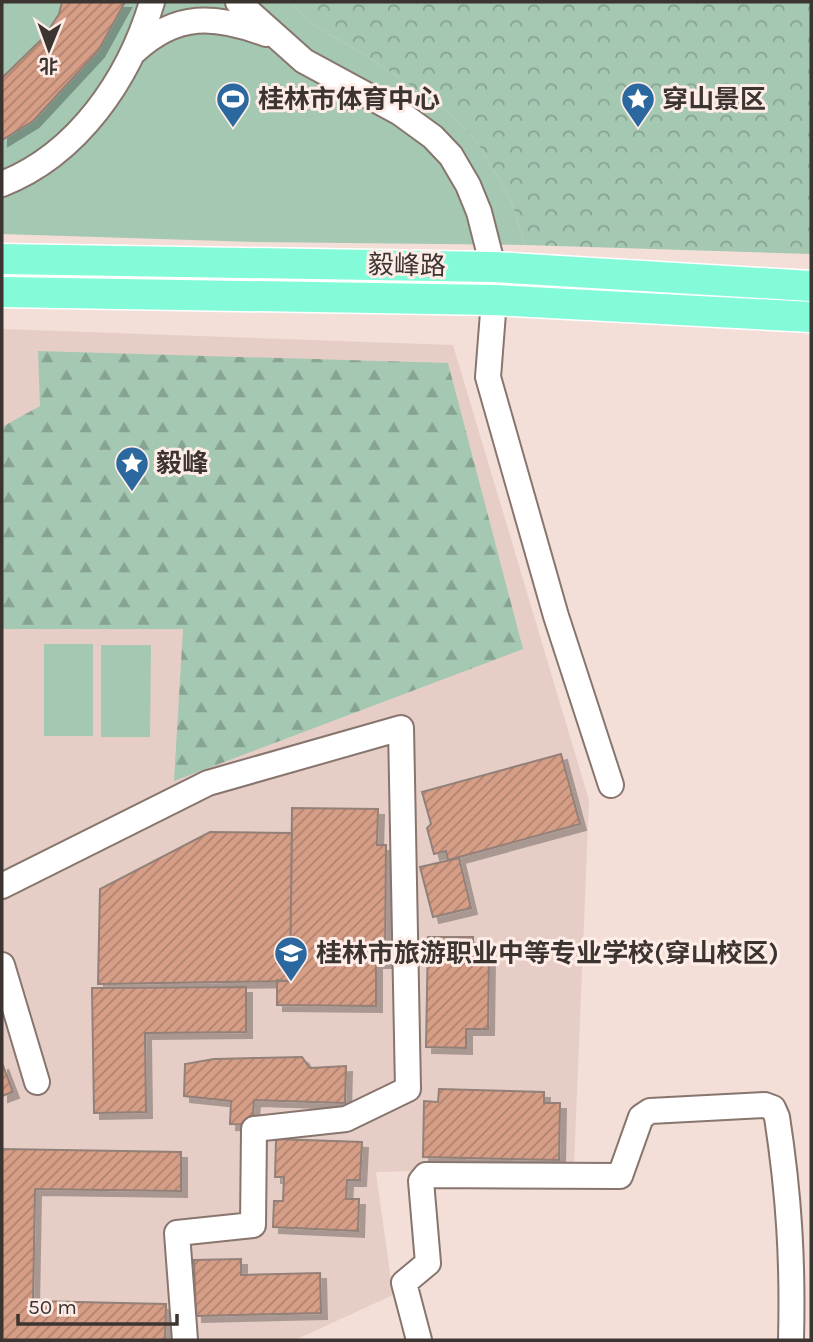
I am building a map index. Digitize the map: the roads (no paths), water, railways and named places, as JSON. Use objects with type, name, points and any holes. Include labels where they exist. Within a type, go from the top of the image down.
[{"type":"main road","name":"毅峰路","points":[[2,259],[493,267],[811,286]]},
{"type":"main road","name":"毅峰路","points":[[2,292],[494,300],[811,317]]},
{"type":"street","points":[[2,184],[50,157],[84,128],[132,53],[152,2]]},
{"type":"street","points":[[239,2],[273,37],[304,61],[400,113],[433,137],[451,156],[468,185],[479,212],[493,267],[494,300],[488,377],[556,616],[611,785]]},
{"type":"street","points":[[132,53],[150,37],[193,20],[231,22],[273,37]]},
{"type":"street","points":[[2,886],[208,783],[401,727],[408,1089],[346,1119],[254,1129],[253,1225],[177,1233],[185,1340]]},
{"type":"street","points":[[2,965],[37,1082]]},
{"type":"street","points":[[419,1340],[404,1283],[428,1263],[421,1181],[426,1175],[620,1176],[641,1117],[650,1111],[765,1105],[773,1108],[777,1116],[789,1193],[793,1254],[791,1340]]},
{"type":"place","name":"桂林市体育中心","points":[[233,129]]},
{"type":"place","name":"穿山景区","points":[[638,129]]},
{"type":"place","name":"毅峰","points":[[132,493]]},
{"type":"place","name":"桂林市旅游职业中等专业学校(穿山校区)","points":[[291,983]]}]
